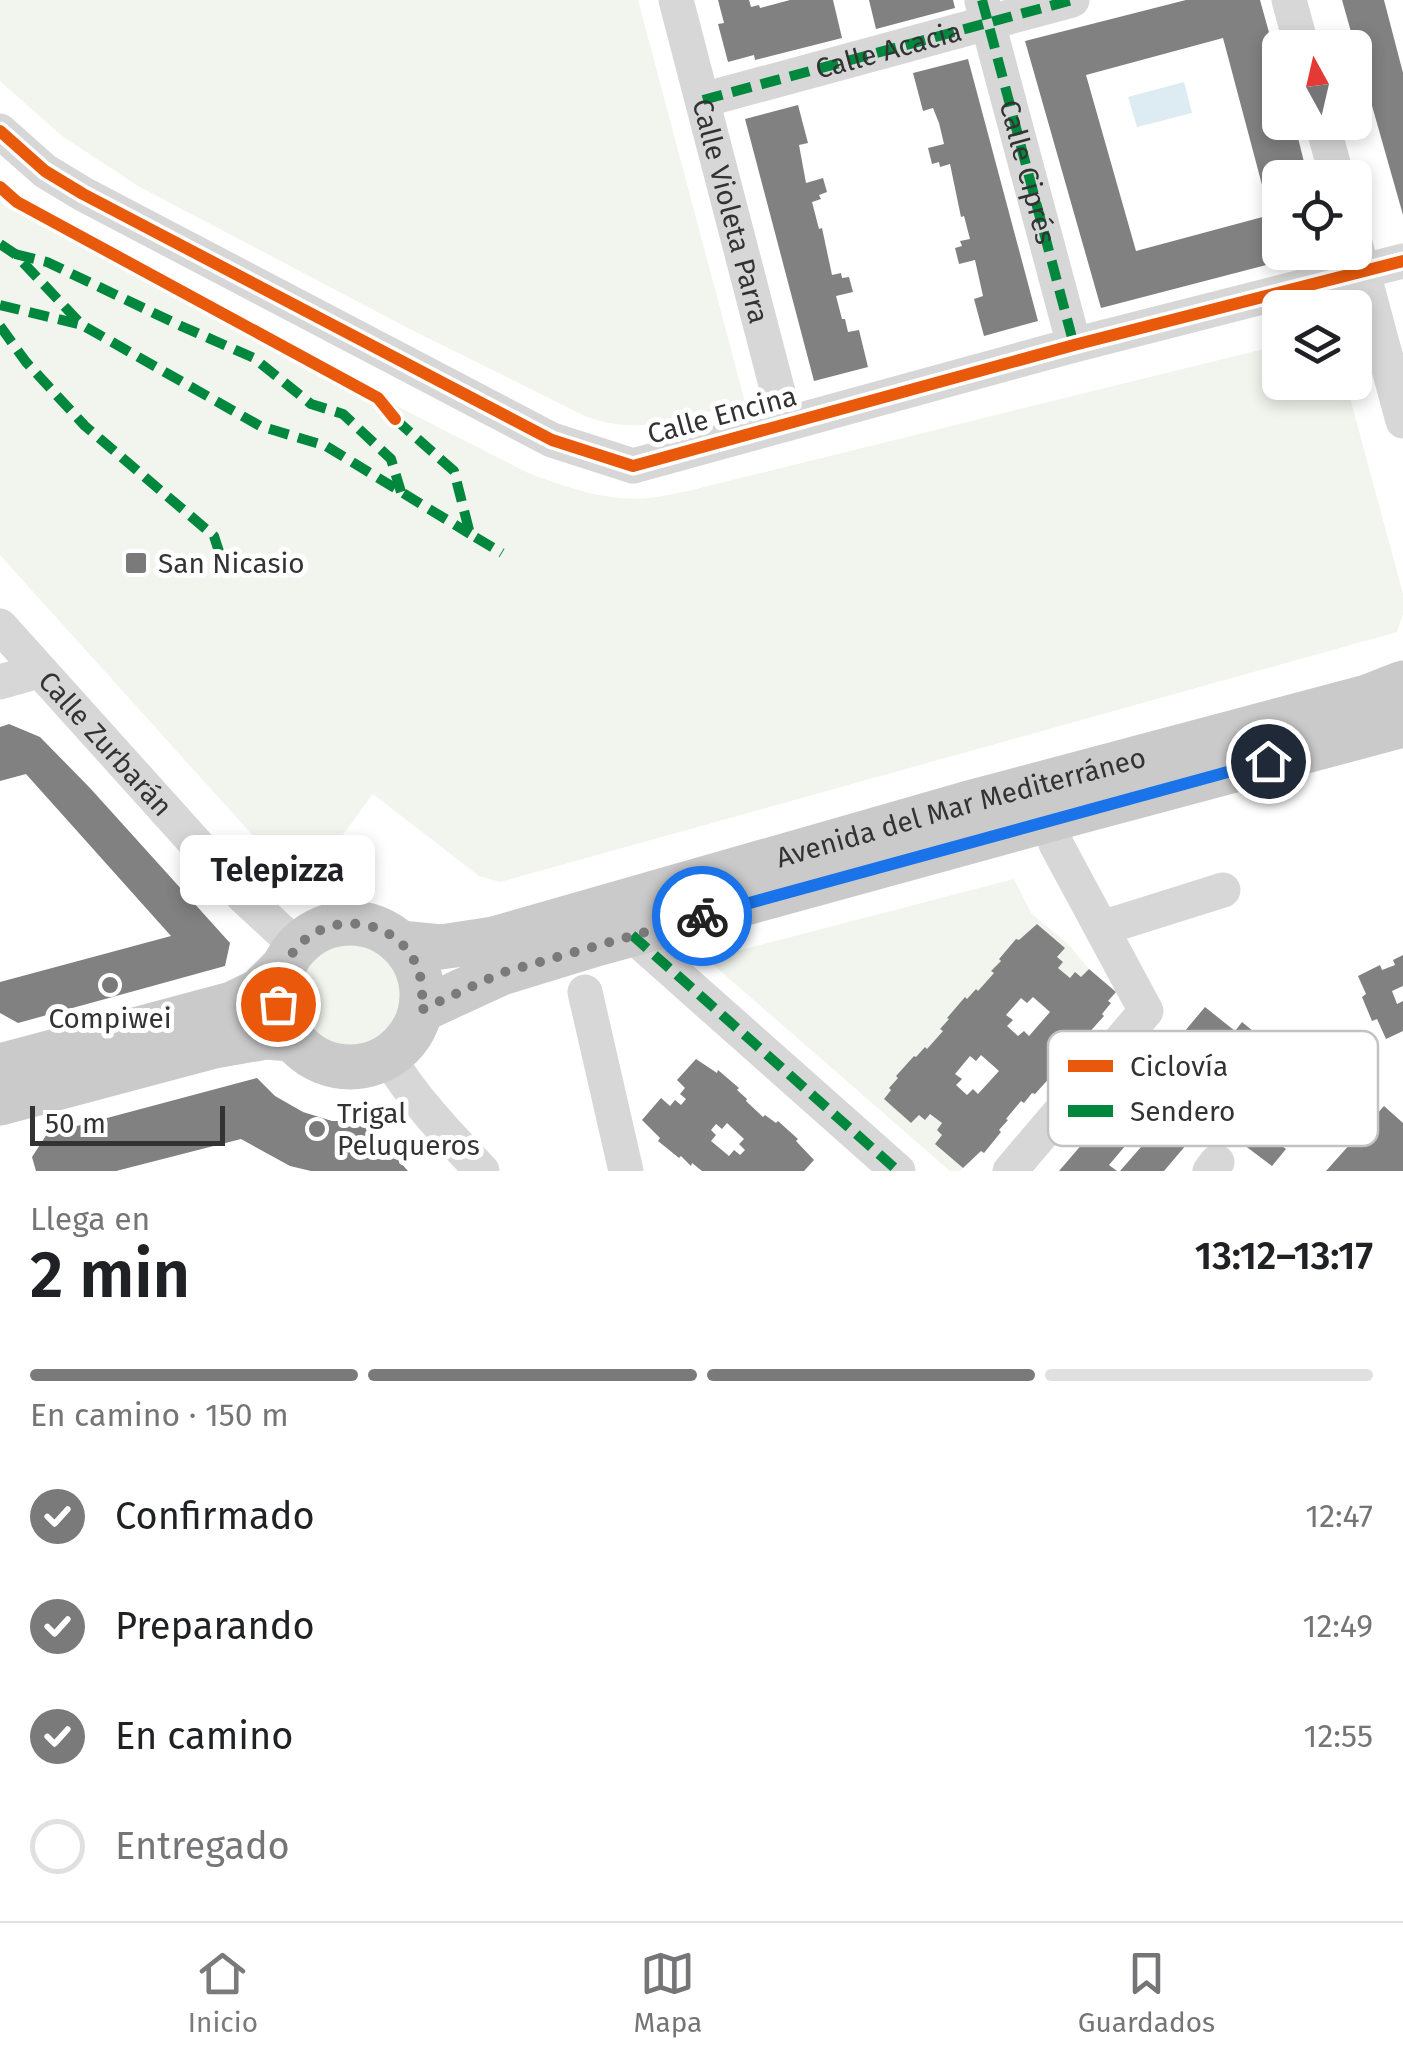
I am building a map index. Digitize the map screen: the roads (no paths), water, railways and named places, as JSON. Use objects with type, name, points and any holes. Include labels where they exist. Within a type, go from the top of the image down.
[{"type":"main road","name":"Avenida del Mar Mediterráneo","points":[[400,943],[441,947],[494,938],[973,802],[1367,697],[1403,683]]},
{"type":"main road","name":"Avenida del Mar Mediterráneo","points":[[421,1010],[501,973],[1403,725]]},
{"type":"main road","points":[[0,1066],[232,1004],[258,991],[290,957],[315,932],[336,924],[359,924],[381,930],[400,943],[415,963],[422,986],[415,1028],[388,1057],[371,1065],[349,1068],[328,1064],[308,1054],[292,1039],[278,1004],[278,986],[290,957]]},
{"type":"main road","points":[[0,1104],[214,1046],[266,1037],[292,1039]]},
{"type":"street","name":"Calle Violeta Parra","points":[[676,0],[786,423]]},
{"type":"street","name":"Calle Acacia","points":[[703,100],[984,11],[1072,0]]},
{"type":"street","points":[[1289,0],[1297,30]]},
{"type":"street","name":"Calle Ciprés","points":[[984,11],[1074,345]]},
{"type":"street","name":"Calle Encina","points":[[0,131],[45,172],[82,194],[552,440],[633,466],[1074,345],[1317,270]]},
{"type":"street","name":"Calle Encina","points":[[1372,258],[1403,261]]},
{"type":"street","points":[[1362,270],[1403,421]]},
{"type":"street","name":"Calle Zurbarán","points":[[0,626],[244,897],[290,957]]},
{"type":"street","points":[[0,682],[39,671]]},
{"type":"street","points":[[1050,819],[1056,844],[1146,1011],[1129,1031]]},
{"type":"street","points":[[1102,928],[1223,890]]},
{"type":"street","points":[[632,935],[898,1171]]},
{"type":"street","points":[[586,992],[626,1171]]},
{"type":"street","points":[[388,1057],[432,1119],[482,1171]]},
{"type":"street","points":[[1010,1171],[1048,1126]]},
{"type":"place","name":"San Nicasio","points":[[136,563]]},
{"type":"place","name":"Compiwei","points":[[110,985]]},
{"type":"place","name":"Telepizza","points":[[278,1004]]},
{"type":"place","name":"Trigal Peluqueros","points":[[317,1129]]}]
